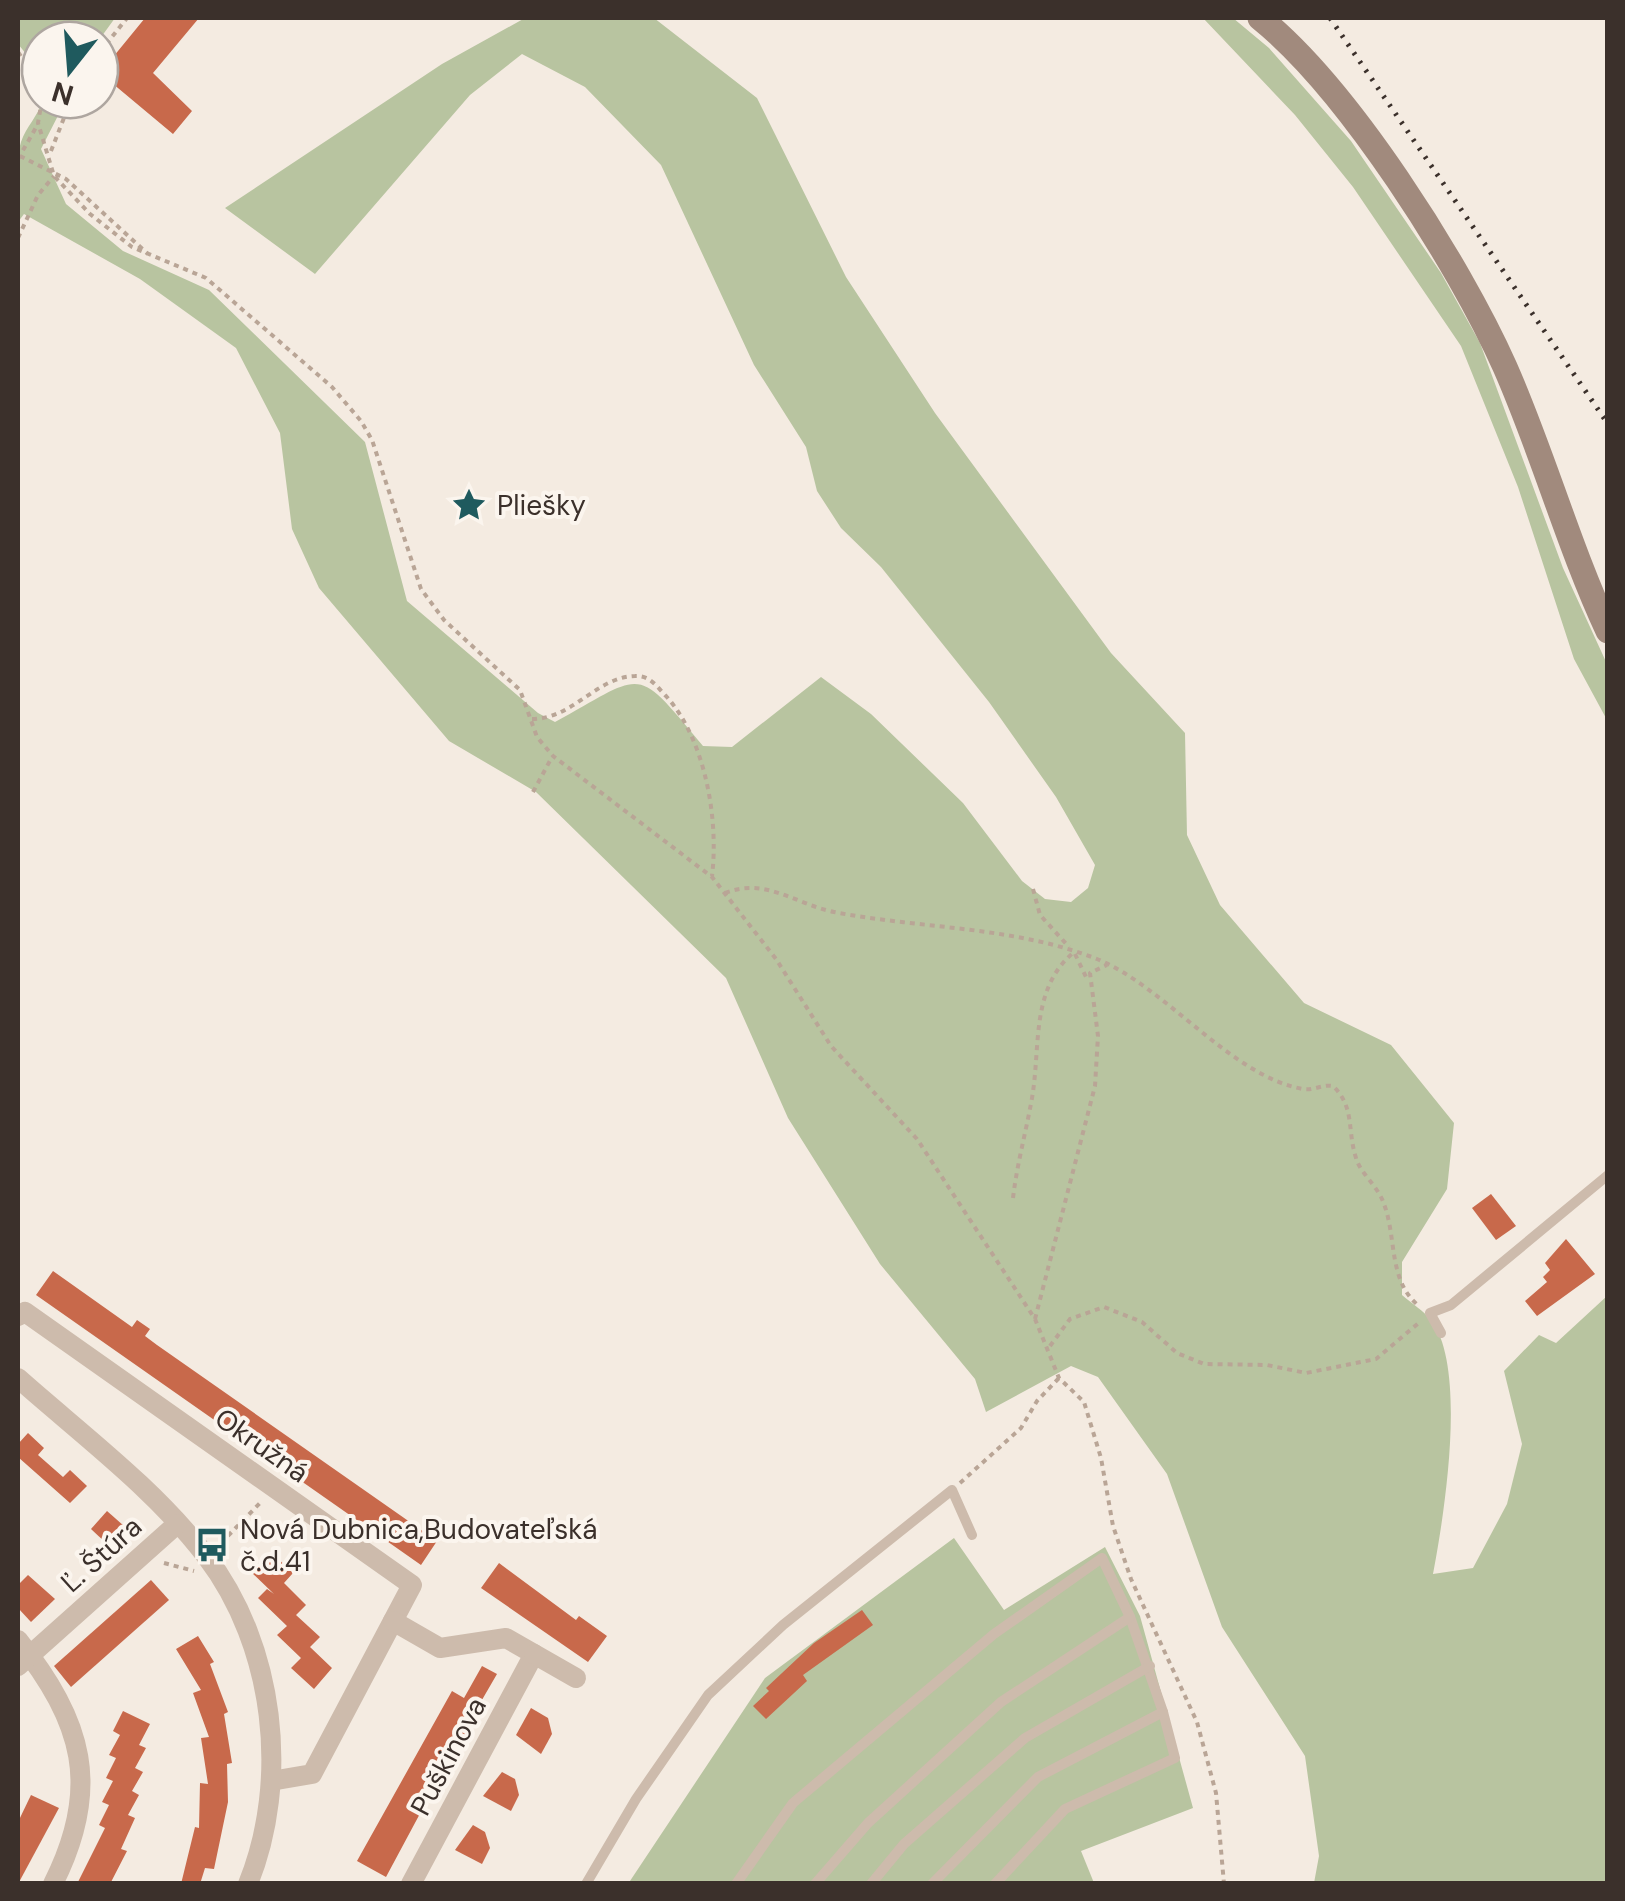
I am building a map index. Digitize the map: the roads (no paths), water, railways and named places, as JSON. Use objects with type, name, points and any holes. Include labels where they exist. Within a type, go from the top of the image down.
[{"type":"main road","points":[[1260,18],[1292,45],[1347,111],[1453,270],[1504,364],[1608,630]]},
{"type":"street","name":"Okružná","points":[[18,1316],[26,1312],[412,1585],[312,1774],[272,1780]]},
{"type":"street","points":[[18,1378],[177,1524],[207,1557],[244,1620],[259,1662],[270,1722],[272,1780],[258,1857],[248,1884]]},
{"type":"street","name":"Ľ. Štúra","points":[[22,1654],[177,1524]]},
{"type":"street","points":[[393,1622],[440,1648],[506,1638],[576,1678]]},
{"type":"street","points":[[22,1654],[66,1711],[77,1741],[84,1783],[80,1817],[52,1884]]},
{"type":"street","name":"Puškinova","points":[[411,1884],[534,1654]]},
{"type":"lane","points":[[1441,1333],[1430,1313],[1451,1304],[1608,1175]]},
{"type":"lane","points":[[586,1884],[636,1799],[708,1695],[783,1625],[952,1490],[972,1534]]},
{"type":"lane","points":[[736,1884],[793,1802],[994,1634],[1102,1558],[1150,1666],[1174,1758],[1065,1809],[995,1884]]},
{"type":"lane","points":[[816,1884],[868,1822],[986,1715],[1130,1616]]},
{"type":"lane","points":[[872,1884],[904,1844],[1025,1738],[1150,1666]]},
{"type":"lane","points":[[932,1884],[1038,1777],[1163,1712]]},
{"type":"railway","points":[[1330,18],[1608,424]]},
{"type":"place","name":"Pliešky","points":[[469,505]]},
{"type":"place","name":"Nová Dubnica,Budovateľská č.d.41","points":[[212,1545]]}]
